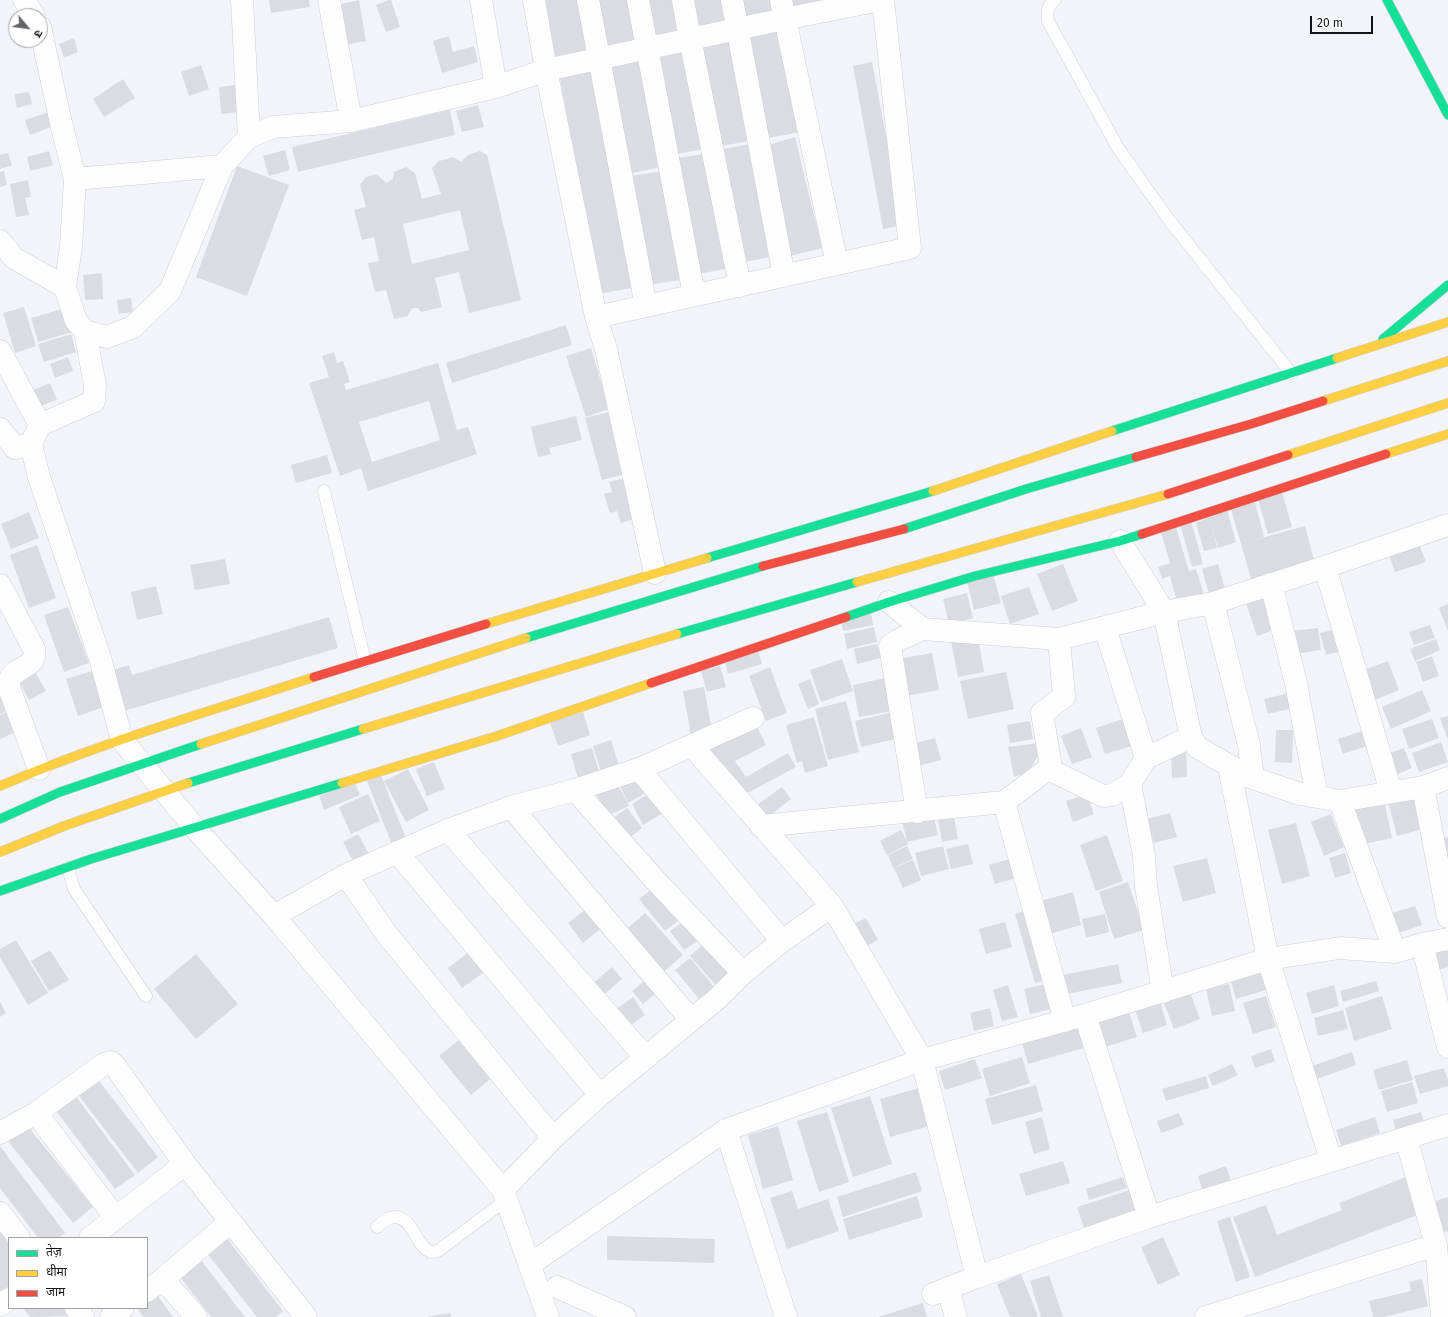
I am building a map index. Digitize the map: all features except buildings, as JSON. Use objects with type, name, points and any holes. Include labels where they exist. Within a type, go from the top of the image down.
[{"type":"main road","points":[[1387,0],[1448,115]]},
{"type":"main road","points":[[1375,346],[1448,285]]},
{"type":"main road","points":[[0,786],[39,769],[122,740],[365,661],[564,607],[655,573],[930,492],[1291,372],[1448,322]]},
{"type":"main road","points":[[0,819],[60,792],[291,714],[519,640],[570,626],[753,569],[890,534],[1026,489],[1251,424],[1448,361]]},
{"type":"main road","points":[[0,852],[64,826],[164,791],[703,626],[1192,487],[1448,403]]},
{"type":"main road","points":[[0,891],[194,827],[496,736],[889,602],[994,572],[1120,541],[1448,434]]},
{"type":"main road","points":[[946,557],[959,561]]},
{"type":"main road","points":[[973,566],[994,572]]},
{"type":"main road","points":[[564,607],[570,626]]},
{"type":"street","points":[[242,0],[248,137]]},
{"type":"street","points":[[329,0],[351,121]]},
{"type":"street","points":[[481,0],[496,87]]},
{"type":"street","points":[[534,0],[546,70],[596,317],[606,349],[655,573]]},
{"type":"street","points":[[588,0],[646,306]]},
{"type":"street","points":[[638,0],[694,295]]},
{"type":"street","points":[[683,0],[740,286]]},
{"type":"street","points":[[732,0],[784,276]]},
{"type":"street","points":[[85,331],[107,337],[133,327],[170,290],[222,166],[248,137],[273,127],[351,121],[496,87],[546,70],[737,29],[783,10],[882,0],[910,248],[596,317]]},
{"type":"street","points":[[783,10],[838,264]]},
{"type":"street","points":[[0,429],[15,448],[35,434],[94,401],[95,385],[85,331],[76,321],[65,287],[71,247],[75,179],[45,48]]},
{"type":"street","points":[[75,179],[222,166]]},
{"type":"street","points":[[0,241],[14,258],[65,287]]},
{"type":"street","points":[[0,350],[35,434],[39,477],[100,658],[122,740],[194,827],[274,916],[504,1195],[548,1317]]},
{"type":"street","points":[[917,812],[890,646],[896,641],[923,628],[1059,639],[1164,612],[1213,603],[1448,525]]},
{"type":"street","points":[[1120,541],[1164,612],[1191,737],[1197,747],[1230,767],[1253,778],[1300,794],[1340,801],[1423,786],[1448,778]]},
{"type":"street","points":[[1325,567],[1391,792]]},
{"type":"street","points":[[1271,584],[1296,684],[1317,798]]},
{"type":"street","points":[[0,585],[34,649],[35,655],[31,663],[12,675],[9,680],[9,688],[39,769]]},
{"type":"street","points":[[889,602],[923,628]]},
{"type":"street","points":[[1213,603],[1249,745],[1253,778]]},
{"type":"street","points":[[1106,628],[1146,758]]},
{"type":"street","points":[[761,826],[917,812],[1004,802],[1051,767],[1042,712],[1064,697],[1059,639]]},
{"type":"street","points":[[274,916],[346,875],[448,830],[511,807],[575,790],[639,769],[753,718]]},
{"type":"street","points":[[1048,769],[1103,796],[1112,794],[1130,784],[1146,758],[1191,737]]},
{"type":"street","points":[[692,746],[832,906],[922,1060],[977,1277]]},
{"type":"street","points":[[1230,767],[1268,959],[1332,1160]]},
{"type":"street","points":[[639,769],[782,941]]},
{"type":"street","points":[[1130,784],[1144,856],[1146,886],[1163,992]]},
{"type":"street","points":[[1423,786],[1448,917]]},
{"type":"street","points":[[575,790],[656,881],[743,973]]},
{"type":"street","points":[[1340,801],[1395,952]]},
{"type":"street","points":[[1004,802],[1075,1018],[1149,1217]]},
{"type":"street","points":[[511,807],[691,1020]]},
{"type":"street","points":[[448,830],[646,1058]]},
{"type":"street","points":[[397,852],[600,1095]]},
{"type":"street","points":[[346,875],[385,932],[553,1138]]},
{"type":"street","points":[[504,1195],[553,1138],[600,1095],[718,998],[743,973],[782,941],[832,906]]},
{"type":"street","points":[[529,1265],[726,1130],[922,1060],[1075,1018],[1268,959],[1340,948],[1395,952],[1448,938]]},
{"type":"street","points":[[1422,944],[1448,1047]]},
{"type":"street","points":[[0,1133],[36,1113],[104,1064],[111,1062],[116,1066],[185,1164],[306,1317]]},
{"type":"street","points":[[36,1113],[115,1217]]},
{"type":"street","points":[[956,1317],[941,1291],[1149,1217],[1448,1125]]},
{"type":"street","points":[[726,1130],[786,1317]]},
{"type":"street","points":[[1406,1138],[1436,1244],[1442,1317]]},
{"type":"street","points":[[91,1237],[185,1164]]},
{"type":"street","points":[[0,1213],[18,1237]]},
{"type":"street","points":[[196,1317],[155,1285],[230,1222]]},
{"type":"street","points":[[1206,1317],[1436,1244]]},
{"type":"street","points":[[557,1287],[625,1317]]},
{"type":"street","points":[[77,1309],[83,1317]]},
{"type":"street","points":[[111,1317],[123,1309]]},
{"type":"lane","points":[[1055,0],[1050,3],[1047,12],[1048,21],[1118,148],[1169,220],[1291,372]]},
{"type":"lane","points":[[324,491],[365,661]]},
{"type":"lane","points":[[68,868],[74,889],[146,996]]},
{"type":"lane","points":[[377,1227],[390,1218],[405,1220],[426,1249],[432,1252],[438,1251],[504,1195]]},
{"type":"traffic: fast","points":[[1387,0],[1448,115]]},
{"type":"traffic: fast","points":[[1383,339],[1448,285]]},
{"type":"traffic: fast","points":[[1112,431],[1337,358]]},
{"type":"traffic: fast","points":[[904,529],[1026,489],[1136,457]]},
{"type":"traffic: fast","points":[[707,558],[933,491]]},
{"type":"traffic: fast","points":[[846,617],[889,602],[975,576],[1120,541],[1142,534]]},
{"type":"traffic: fast","points":[[526,638],[763,566]]},
{"type":"traffic: fast","points":[[677,634],[857,582]]},
{"type":"traffic: fast","points":[[188,783],[363,729]]},
{"type":"traffic: fast","points":[[0,819],[60,792],[201,744]]},
{"type":"traffic: fast","points":[[0,891],[91,859],[342,783]]},
{"type":"traffic: slow","points":[[1337,358],[1448,322]]},
{"type":"traffic: slow","points":[[1323,401],[1448,361]]},
{"type":"traffic: slow","points":[[1288,455],[1448,403]]},
{"type":"traffic: slow","points":[[933,491],[1112,431]]},
{"type":"traffic: slow","points":[[1386,454],[1448,434]]},
{"type":"traffic: slow","points":[[857,582],[1168,494]]},
{"type":"traffic: slow","points":[[486,624],[707,558]]},
{"type":"traffic: slow","points":[[363,729],[677,634]]},
{"type":"traffic: slow","points":[[201,744],[526,638]]},
{"type":"traffic: slow","points":[[0,786],[116,741],[314,677]]},
{"type":"traffic: slow","points":[[342,783],[497,736],[651,683]]},
{"type":"traffic: slow","points":[[0,852],[64,826],[188,783]]},
{"type":"traffic: jam","points":[[1136,457],[1251,424],[1323,401]]},
{"type":"traffic: jam","points":[[1142,534],[1386,454]]},
{"type":"traffic: jam","points":[[1168,494],[1288,455]]},
{"type":"traffic: jam","points":[[763,566],[904,529]]},
{"type":"traffic: jam","points":[[651,683],[846,617]]},
{"type":"traffic: jam","points":[[314,677],[486,624]]}]
